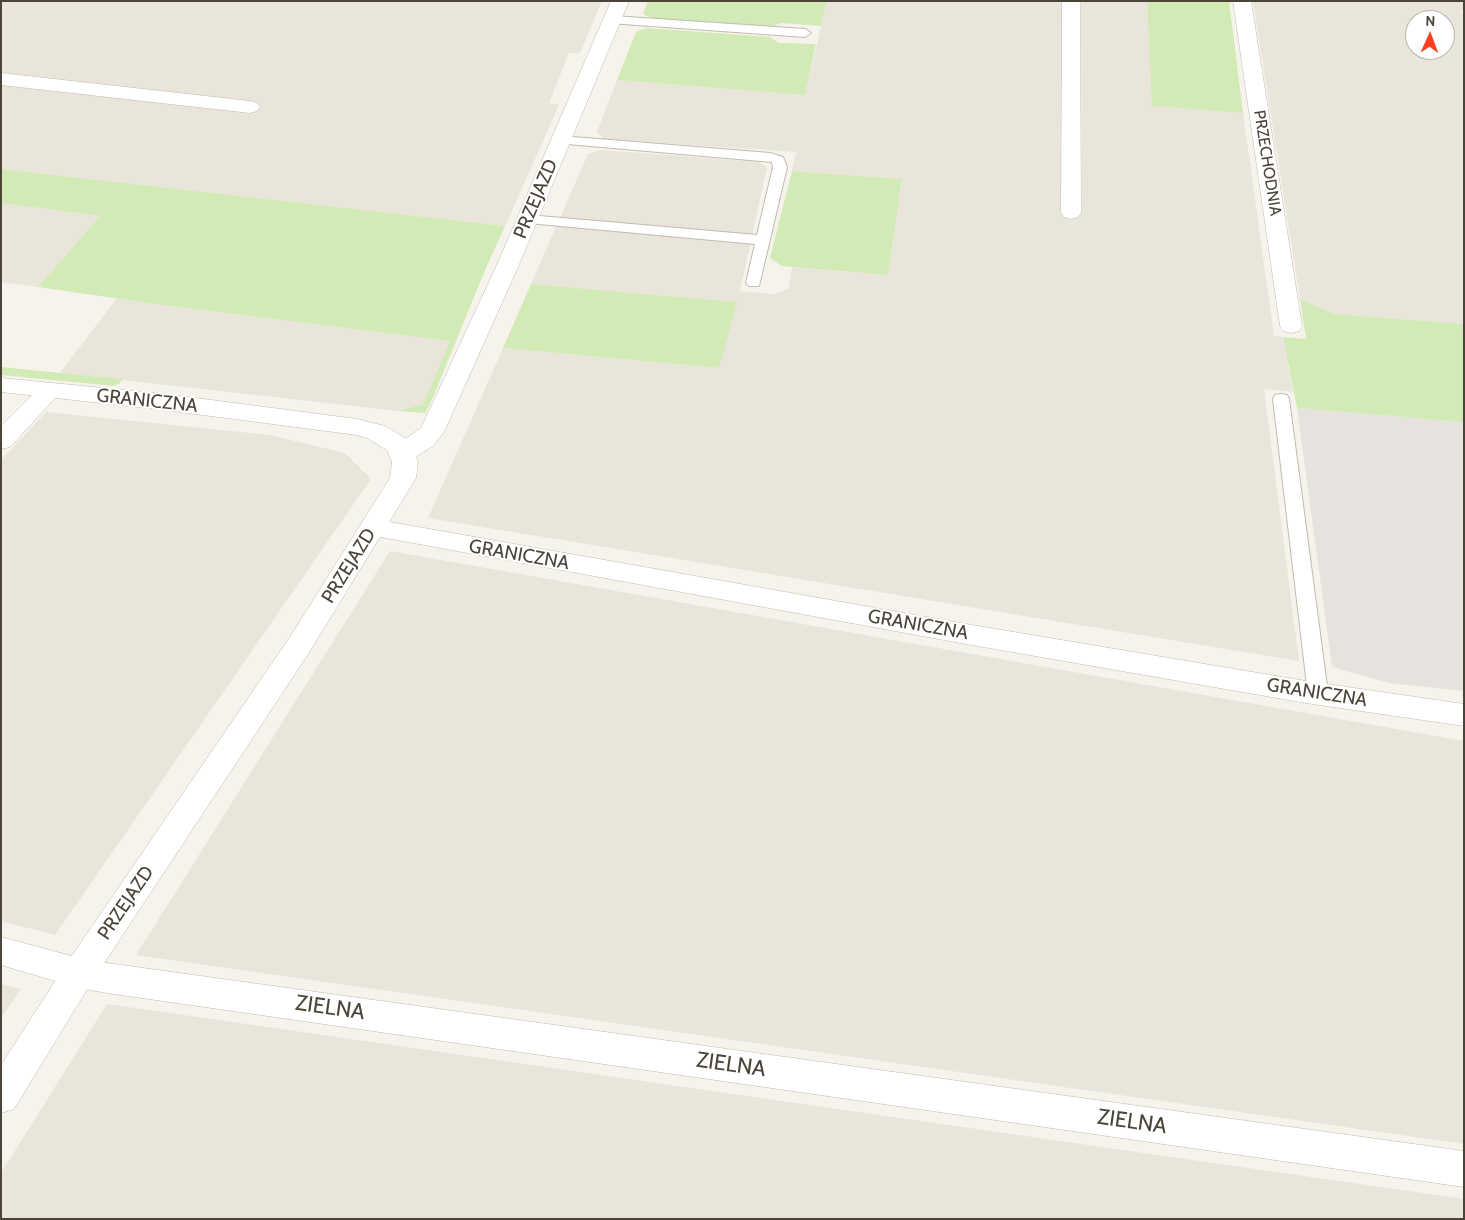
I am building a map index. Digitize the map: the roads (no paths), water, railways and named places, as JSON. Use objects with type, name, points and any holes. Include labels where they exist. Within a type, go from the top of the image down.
[{"type":"street","points":[[1071,1],[1071,213]]},
{"type":"street","name":"PRZECHODNIA","points":[[1242,1],[1291,326]]},
{"type":"street","name":"PRZEJAZD","points":[[1,1097],[79,973],[300,644],[374,528],[403,478],[405,462],[403,453],[424,440],[432,432],[528,219],[616,10]]},
{"type":"street","points":[[1,79],[250,107]]},
{"type":"street","name":"GRANICZNA","points":[[1,385],[358,427],[376,432],[387,438],[396,444],[403,453]]},
{"type":"street","points":[[1,441],[50,390]]},
{"type":"street","name":"GRANICZNA","points":[[374,528],[966,634],[1318,694],[1464,715]]},
{"type":"street","name":"ZIELNA","points":[[1,951],[79,973],[1464,1170]]},
{"type":"lane","points":[[616,10],[805,33]]},
{"type":"lane","points":[[561,140],[770,157],[778,160],[780,167],[754,283]]},
{"type":"lane","points":[[528,219],[764,240]]},
{"type":"lane","points":[[1281,399],[1318,694]]}]
